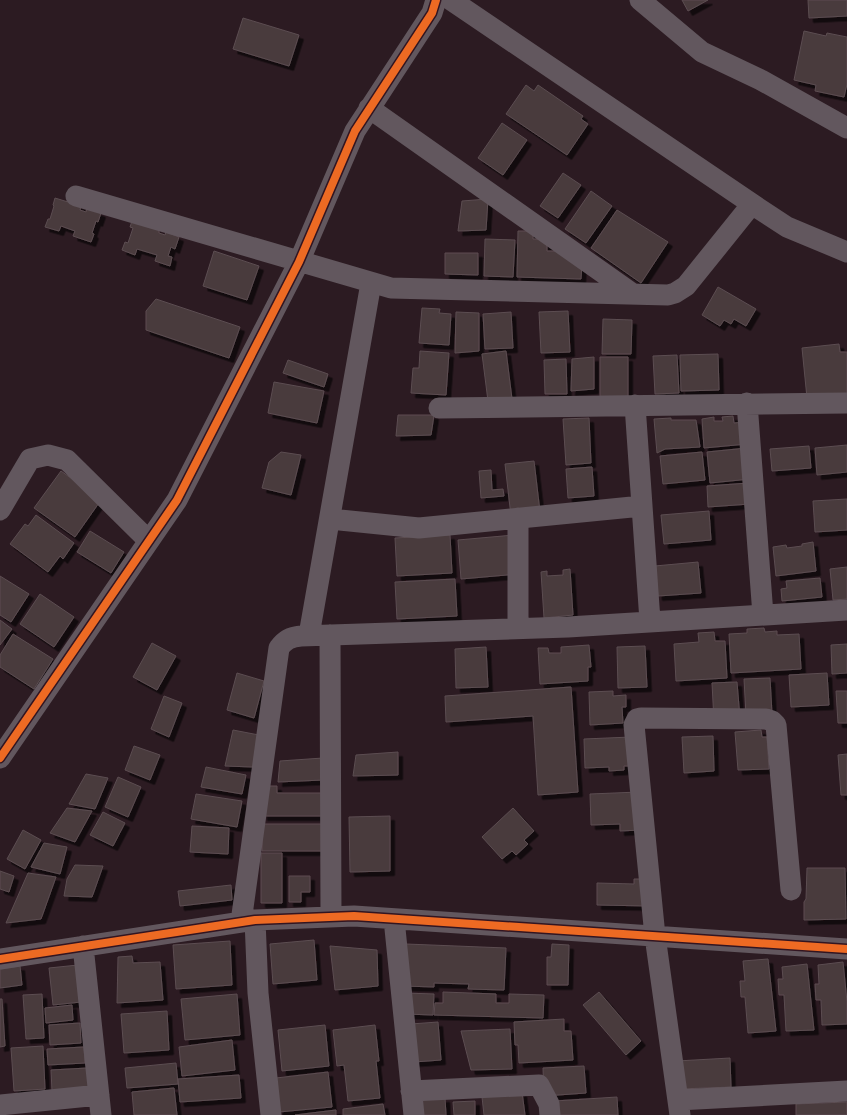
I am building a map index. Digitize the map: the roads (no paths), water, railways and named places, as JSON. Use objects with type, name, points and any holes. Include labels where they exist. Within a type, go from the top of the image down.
[{"type":"street","points":[[0,758],[183,490],[299,262],[355,130],[432,13],[436,0]]},
{"type":"street","points":[[451,0],[752,204],[787,226],[847,252]]},
{"type":"street","points":[[640,0],[702,52],[761,80],[847,128]]},
{"type":"street","points":[[369,108],[632,294]]},
{"type":"street","points":[[76,196],[391,288],[632,294],[668,294],[681,290],[752,204]]},
{"type":"street","points":[[309,635],[371,283]]},
{"type":"street","points":[[439,408],[847,402]]},
{"type":"street","points":[[747,403],[763,615]]},
{"type":"street","points":[[635,405],[650,621]]},
{"type":"street","points":[[0,510],[30,459],[48,455],[66,460],[149,541]]},
{"type":"street","points":[[330,519],[419,528],[642,506]]},
{"type":"street","points":[[518,518],[518,628]]},
{"type":"street","points":[[271,1115],[248,921],[279,648],[283,641],[291,637],[309,635],[518,628],[847,610]]},
{"type":"street","points":[[330,634],[331,917]]},
{"type":"street","points":[[791,890],[776,726],[772,721],[637,719],[634,726],[655,936],[679,1107],[847,1091]]},
{"type":"street","points":[[0,959],[248,921],[354,916],[847,949]]},
{"type":"street","points":[[394,918],[414,1115]]},
{"type":"street","points":[[0,1105],[100,1105],[83,946]]},
{"type":"street","points":[[412,1091],[539,1086],[549,1104],[550,1115]]}]
